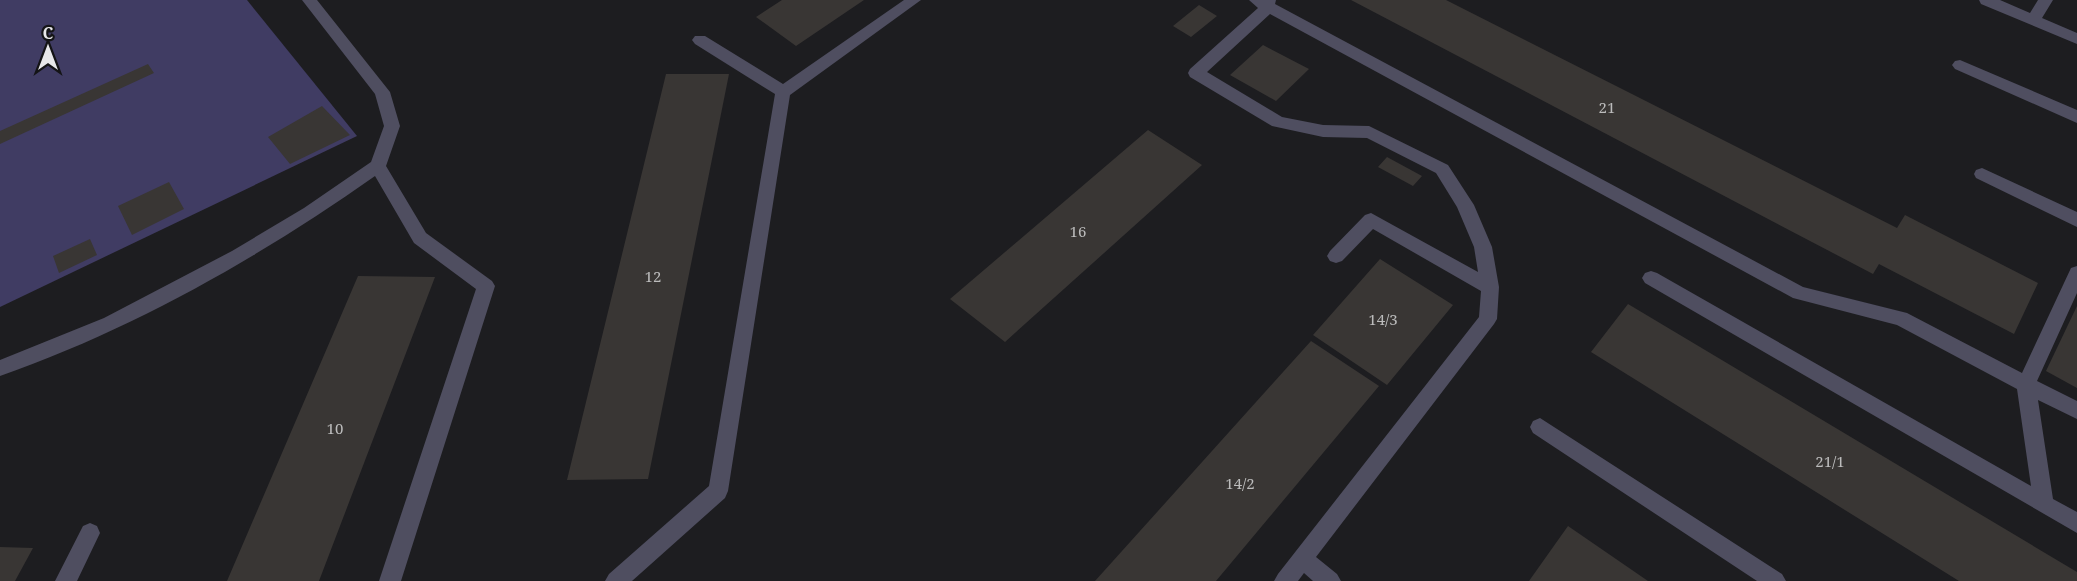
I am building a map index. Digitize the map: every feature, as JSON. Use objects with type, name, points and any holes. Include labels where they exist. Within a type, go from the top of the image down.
[{"type":"street","points":[[0,368],[110,323],[238,256],[310,213],[378,166],[392,126],[382,92],[309,0]]},
{"type":"street","points":[[616,581],[718,491],[783,92],[914,0]]},
{"type":"street","points":[[1986,0],[2077,39]]},
{"type":"street","points":[[2033,20],[2046,0]]},
{"type":"street","points":[[1285,581],[1488,319],[1490,287],[1483,247],[1465,205],[1442,169],[1369,132],[1323,131],[1278,122],[1196,73],[1264,3],[1799,293],[1901,318],[2077,411]]},
{"type":"street","points":[[700,40],[783,92]]},
{"type":"street","points":[[1960,65],[2077,117]]},
{"type":"street","points":[[378,166],[420,238],[486,286],[390,581]]},
{"type":"street","points":[[1982,174],[2077,220]]},
{"type":"street","points":[[1336,256],[1371,220],[1490,287]]},
{"type":"street","points":[[2044,504],[2026,384],[2077,273]]},
{"type":"street","points":[[1651,278],[2077,523]]},
{"type":"street","points":[[1540,427],[1775,581]]},
{"type":"street","points":[[66,581],[90,533]]},
{"type":"street","points":[[1302,560],[1330,581]]},
{"type":"shaded area","points":[[0,0],[247,0],[357,136],[0,307]]},
{"type":"building","points":[[782,0],[864,0],[796,46],[756,17]]},
{"type":"building","points":[[1351,0],[1446,0],[1897,228],[1905,215],[2038,283],[2014,334],[1879,264],[1873,274]]},
{"type":"building","points":[[1199,5],[1217,16],[1191,37],[1173,26]]},
{"type":"building","points":[[1263,45],[1309,69],[1276,101],[1230,75]]},
{"type":"building","points":[[148,64],[154,73],[0,144],[0,131]]},
{"type":"building","points":[[666,74],[729,74],[648,479],[567,480]]},
{"type":"building","points":[[322,106],[350,135],[290,164],[268,137]]},
{"type":"building","points":[[1148,130],[1202,165],[1005,342],[950,299]]},
{"type":"building","points":[[1387,157],[1422,176],[1413,186],[1378,167]]},
{"type":"building","points":[[169,182],[184,209],[132,235],[118,206]]},
{"type":"building","points":[[90,239],[97,255],[59,273],[53,256]]},
{"type":"building","points":[[1380,259],[1453,305],[1387,385],[1313,335]]},
{"type":"building","points":[[358,276],[435,277],[319,581],[227,581]]},
{"type":"building","points":[[1628,304],[2077,572],[2077,581],[1959,581],[1591,352]]},
{"type":"building","points":[[2077,306],[2077,388],[2046,371]]},
{"type":"building","points":[[1311,341],[1379,386],[1216,581],[1095,581]]},
{"type":"building","points":[[1568,526],[1648,581],[1529,581]]},
{"type":"building","points":[[0,547],[33,548],[15,581],[0,581]]}]
